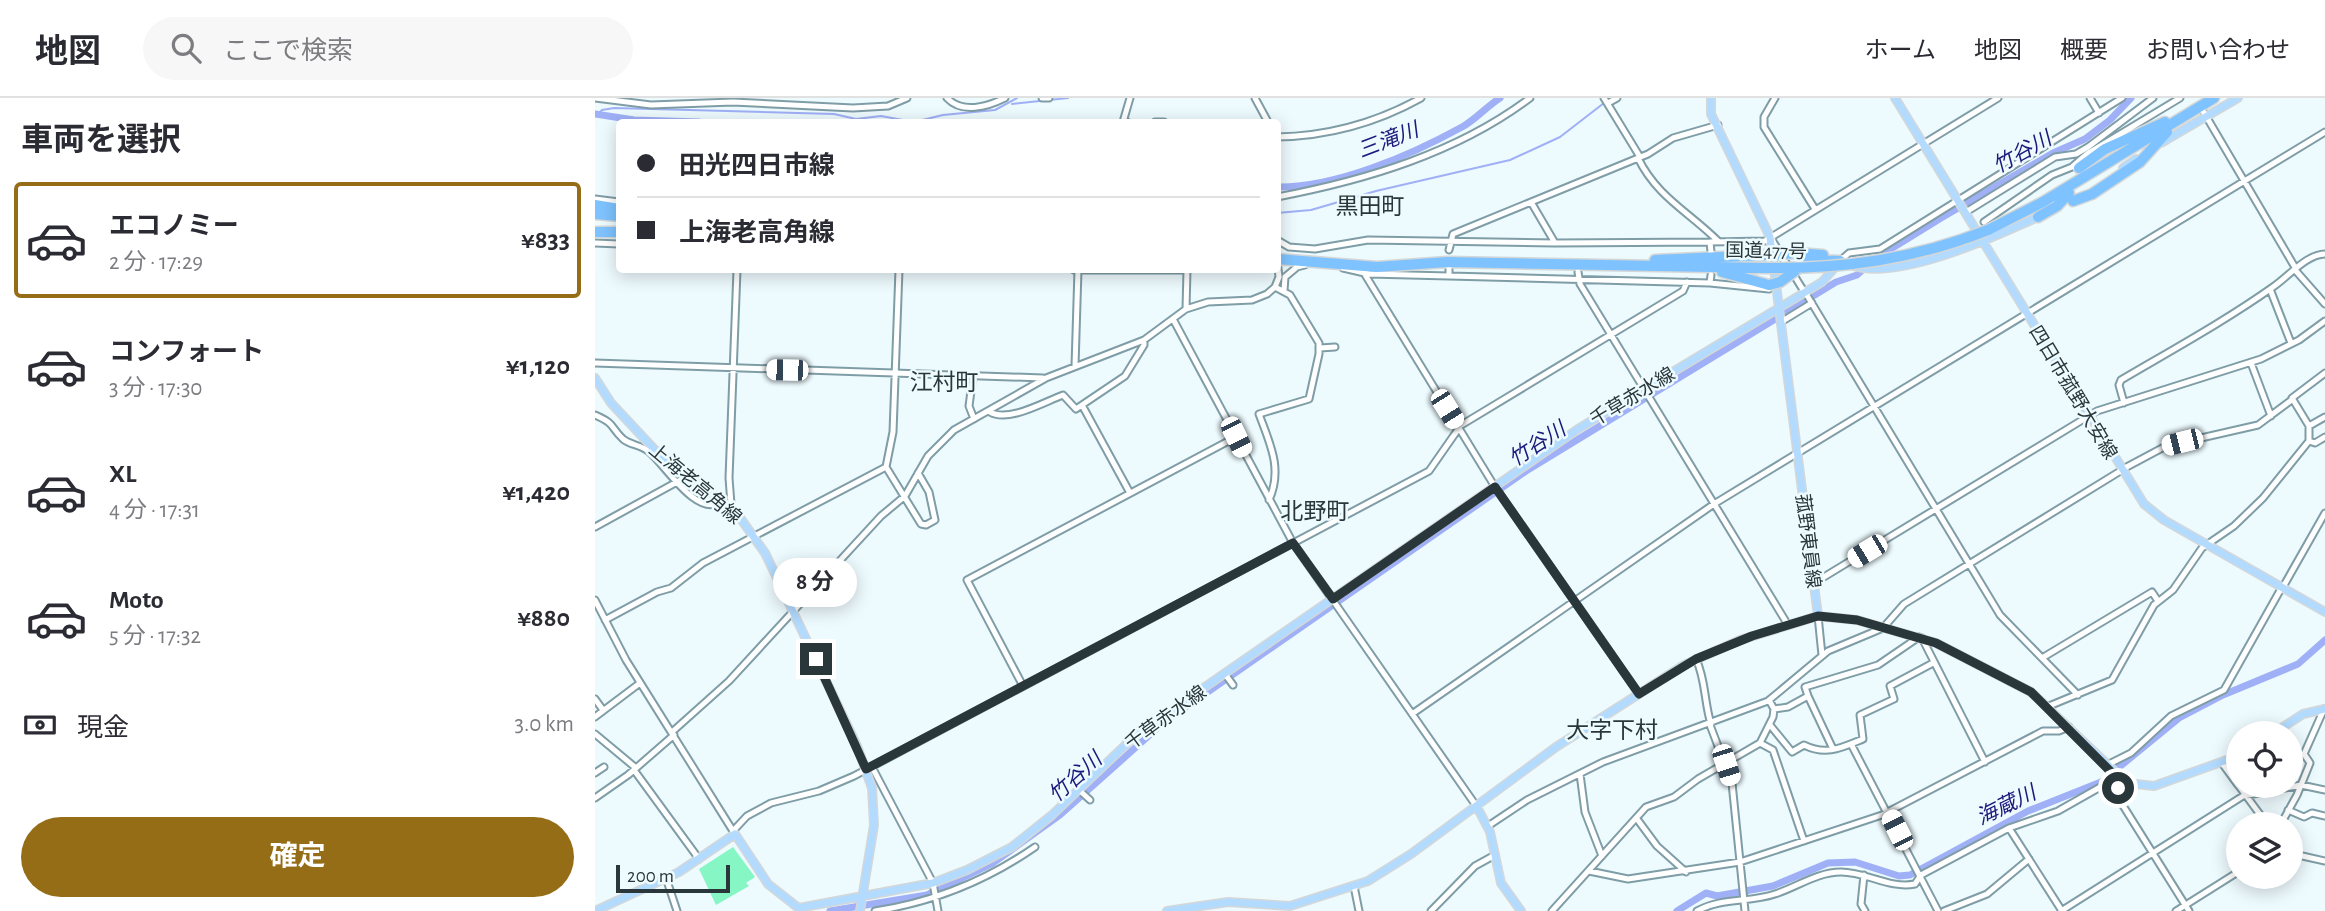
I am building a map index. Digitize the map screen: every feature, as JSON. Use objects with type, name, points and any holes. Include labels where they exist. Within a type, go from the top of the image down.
[{"type":"highway","name":"国道477号","points":[[1281,263],[1377,267],[1447,262],[1765,268],[1849,267],[1883,262],[1938,249],[2043,202],[2214,98]]},
{"type":"highway","points":[[2079,168],[2088,159],[2118,142],[2189,113]]},
{"type":"highway","points":[[2038,217],[2071,197],[2092,194],[2140,162],[2158,140],[2189,113]]},
{"type":"highway","points":[[595,205],[616,208]]},
{"type":"highway","points":[[595,214],[616,216]]},
{"type":"highway","points":[[595,232],[616,235]]},
{"type":"highway","points":[[1606,264],[1796,253],[1819,254],[1840,261]]},
{"type":"highway","points":[[1606,264],[1724,272],[1773,286],[1812,260],[1840,261]]},
{"type":"main road","name":"菰野東員線","points":[[1281,909],[1354,886],[1394,866],[1540,758],[1696,659],[1818,616],[1780,315],[1773,286],[1770,237],[1711,114],[1710,98]]},
{"type":"main road","name":"四日市菰野大安線","points":[[1895,98],[2136,494],[2152,511],[2325,612]]},
{"type":"main road","points":[[2161,144],[2205,114],[2238,98]]},
{"type":"main road","points":[[2071,197],[2136,159]]},
{"type":"main road","points":[[1840,261],[1868,269],[1925,260],[1983,241],[2038,217]]},
{"type":"main road","name":"千草赤水線","points":[[799,910],[933,885],[1012,847],[1079,790],[1137,734],[1226,675],[1577,429],[1808,297],[1831,275],[1840,261]]},
{"type":"main road","name":"上海老高角線","points":[[595,378],[626,419],[686,477],[729,510],[755,536],[793,612],[869,768],[874,817],[860,911]]},
{"type":"main road","points":[[1818,616],[1838,617],[1920,638],[2031,692],[2049,706],[2116,777],[2143,787],[2226,761]]},
{"type":"main road","points":[[2292,721],[2303,714],[2325,709]]},
{"type":"main road","points":[[1477,807],[1488,826],[1501,883],[1521,911]]},
{"type":"main road","points":[[596,911],[666,878],[699,859],[734,832],[768,884],[799,910]]},
{"type":"main road","points":[[1173,911],[1228,902],[1281,909]]},
{"type":"street","points":[[595,99],[651,105],[733,102],[853,108],[888,106],[907,98]]},
{"type":"street","points":[[947,98],[963,108],[985,106],[1005,98]]},
{"type":"street","points":[[1042,98],[1049,98]]},
{"type":"street","points":[[1124,119],[1130,98]]},
{"type":"street","points":[[1255,98],[1266,119]]},
{"type":"street","points":[[1281,137],[1332,132],[1372,121],[1420,98]]},
{"type":"street","points":[[1281,196],[1359,179],[1460,142],[1530,98]]},
{"type":"street","points":[[1618,98],[1606,101],[1651,180],[1674,206],[1718,241]]},
{"type":"street","points":[[1775,98],[1764,117],[1764,127],[1815,209]]},
{"type":"street","points":[[1281,242],[1289,247],[1315,249],[1368,240],[1579,244],[1765,241],[1998,98]]},
{"type":"street","points":[[2090,98],[2099,113]]},
{"type":"street","points":[[1966,212],[2055,157],[2080,152],[2153,98]]},
{"type":"street","points":[[1986,226],[2052,175],[2072,167],[2087,154],[2180,98]]},
{"type":"street","points":[[1840,261],[1849,253],[1879,248],[2099,113],[2117,99]]},
{"type":"street","points":[[2205,114],[2296,270],[2325,304]]},
{"type":"street","points":[[1449,250],[1453,234],[1639,158],[1673,138],[1718,125]]},
{"type":"street","points":[[1412,714],[1714,504],[2325,132]]},
{"type":"street","points":[[595,199],[616,202]]},
{"type":"street","points":[[1531,202],[1555,243]]},
{"type":"street","points":[[1770,237],[2000,615],[2078,695]]},
{"type":"street","points":[[1710,242],[1710,252]]},
{"type":"street","points":[[595,243],[616,244]]},
{"type":"street","points":[[1579,244],[1579,253]]},
{"type":"street","points":[[2124,403],[2119,385],[2121,380],[2270,289],[2296,270],[2307,258],[2325,254]]},
{"type":"street","points":[[1284,291],[1285,277],[1303,265],[1364,273],[1773,286]]},
{"type":"street","points":[[1449,268],[1449,276]]},
{"type":"street","points":[[1579,272],[1578,279],[1788,625]]},
{"type":"street","points":[[729,510],[737,273]]},
{"type":"street","points":[[899,273],[893,432],[886,467],[921,524],[935,520],[929,492],[918,473]]},
{"type":"street","points":[[1075,366],[1077,273]]},
{"type":"street","points":[[1186,273],[1186,309]]},
{"type":"street","points":[[1275,287],[1277,273]]},
{"type":"street","points":[[1364,273],[1495,487],[1639,694]]},
{"type":"street","points":[[1710,283],[1711,275]]},
{"type":"street","points":[[595,600],[640,683],[734,832],[747,816],[771,803],[818,791],[869,768],[1429,471],[1458,428],[1683,290],[1687,282]]},
{"type":"street","points":[[1269,500],[1277,478],[1269,439],[1259,414],[1309,399],[1319,348],[1294,300],[1275,287]]},
{"type":"street","points":[[595,799],[635,769],[729,681],[881,516],[905,496],[942,440],[1046,378],[1144,340],[1186,309],[1208,302],[1252,300],[1275,287]]},
{"type":"street","points":[[2270,289],[2291,343]]},
{"type":"street","points":[[1780,315],[1808,297]]},
{"type":"street","points":[[1173,319],[1293,543],[1477,807]]},
{"type":"street","points":[[1814,583],[2089,416],[2184,381],[2251,363],[2291,343],[2325,321]]},
{"type":"street","points":[[990,412],[997,416],[1009,415],[1063,395],[1076,409],[1125,376],[1144,345],[1144,340]]},
{"type":"street","points":[[1319,348],[1335,347]]},
{"type":"street","points":[[595,363],[1046,378]]},
{"type":"street","points":[[2251,363],[2271,416]]},
{"type":"street","points":[[1488,826],[1527,800],[1580,774],[1652,742],[1711,725],[1769,700],[1822,655],[1838,645],[1884,627],[1904,604],[2122,470],[2166,446],[2258,425],[2325,373]]},
{"type":"street","points":[[973,376],[969,406],[974,419]]},
{"type":"street","points":[[1024,391],[1033,406]]},
{"type":"street","points":[[2049,706],[2107,684],[2117,675],[2145,619],[2158,601],[2173,590],[2197,553],[2253,508],[2309,441],[2309,426],[2293,399]]},
{"type":"street","points":[[1082,405],[1130,493]]},
{"type":"street","points":[[595,415],[614,424],[623,439],[649,451],[677,482],[701,502],[707,505],[719,503]]},
{"type":"street","points":[[2309,426],[2325,417]]},
{"type":"street","points":[[1023,687],[967,580],[1236,437]]},
{"type":"street","points":[[2309,441],[2315,443],[2325,437]]},
{"type":"street","points":[[605,620],[657,592],[671,588],[703,563],[886,467]]},
{"type":"street","points":[[595,527],[686,477]]},
{"type":"street","points":[[2107,767],[2131,753],[2171,716],[2224,690],[2325,513]]},
{"type":"street","points":[[2042,658],[2152,592],[2158,601]]},
{"type":"street","points":[[1818,616],[1822,655]]},
{"type":"street","points":[[1833,749],[1805,687],[1878,665],[1920,638],[1985,762]]},
{"type":"street","points":[[1696,659],[1704,675],[1704,700],[1711,725],[1733,783],[1745,911]]},
{"type":"street","points":[[1770,725],[1792,751],[1804,745],[1815,752],[1833,749],[1840,751],[1863,740],[1858,718],[1893,699],[1890,686],[1933,663]]},
{"type":"street","points":[[1226,675],[1232,684]]},
{"type":"street","points":[[595,717],[640,683]]},
{"type":"street","points":[[1774,709],[1788,707],[1808,696]]},
{"type":"street","points":[[595,699],[603,710]]},
{"type":"street","points":[[1552,911],[1650,804],[1671,799],[1760,743],[1770,725],[1774,709],[1769,700]]},
{"type":"street","points":[[2303,780],[2310,763],[2304,754],[2325,709]]},
{"type":"street","points":[[1589,871],[1628,879],[1740,862],[1888,812],[2043,731],[2059,731],[2069,727]]},
{"type":"street","points":[[595,734],[635,769],[699,859]]},
{"type":"street","points":[[1772,750],[1783,740]]},
{"type":"street","points":[[1760,743],[1772,750],[1804,841]]},
{"type":"street","points":[[1851,744],[1938,911]]},
{"type":"street","points":[[2222,763],[2226,768]]},
{"type":"street","points":[[595,773],[604,767]]},
{"type":"street","points":[[869,768],[933,885],[938,898],[938,911]]},
{"type":"street","points":[[1580,774],[1585,812],[1602,856]]},
{"type":"street","points":[[1697,911],[1743,896],[1772,895],[1828,873],[1844,872],[1906,885],[1915,884],[1920,875],[2009,828],[2058,811],[2116,777],[2120,801],[2187,908]]},
{"type":"street","points":[[2303,785],[2325,790]]},
{"type":"street","points":[[1079,790],[1090,800]]},
{"type":"street","points":[[2009,828],[2062,911],[2240,798]]},
{"type":"street","points":[[2245,798],[2257,812]]},
{"type":"street","points":[[2294,798],[2288,810],[2304,817],[2312,813],[2325,816]]},
{"type":"street","points":[[1637,819],[1657,846],[1686,872]]},
{"type":"street","points":[[874,911],[938,898],[991,874],[1035,847]]},
{"type":"street","points":[[1431,911],[1475,866],[1495,855]]},
{"type":"street","points":[[2303,856],[2325,861]]},
{"type":"street","points":[[1944,911],[1987,894],[2029,859]]},
{"type":"street","points":[[1864,875],[1861,904],[1865,911]]},
{"type":"street","points":[[666,878],[677,911]]},
{"type":"street","points":[[2176,911],[2187,908],[2226,880]]},
{"type":"street","points":[[1354,886],[1359,911]]},
{"type":"green space","points":[[733,847],[755,877],[746,883],[749,886],[716,905],[699,869]]},
{"type":"waterway","points":[[926,119],[995,110],[1017,98]]},
{"type":"waterway","points":[[1012,104],[1068,98]]},
{"type":"waterway","name":"三滝川","points":[[1281,187],[1324,182],[1397,159],[1462,127],[1500,98]]},
{"type":"waterway","name":"竹谷川","points":[[830,911],[927,895],[993,863],[1060,815],[1163,723],[1526,471],[1836,282],[1857,275],[1873,260],[1941,218],[2053,153],[2085,139],[2110,120],[2131,98]]},
{"type":"waterway","points":[[1281,213],[1311,210],[1376,191],[1510,160],[1560,137],[1604,103]]},
{"type":"waterway","points":[[598,114],[602,110],[614,108],[834,114],[856,119]]},
{"type":"waterway","name":"三滝川","points":[[595,114],[628,119]]},
{"type":"waterway","points":[[856,119],[881,116],[898,119]]},
{"type":"waterway","name":"海蔵川","points":[[1677,911],[1706,893],[1717,896],[1773,886],[1828,863],[1855,862],[1899,876],[1910,875],[2028,811],[2101,782],[2179,718],[2223,695],[2298,664],[2325,640]]},
{"type":"district","name":"黒田町","points":[[1370,206]]},
{"type":"district","name":"江村町","points":[[944,382]]},
{"type":"district","name":"北野町","points":[[1315,511]]},
{"type":"district","name":"大字下村","points":[[1612,730]]},
{"type":"route","points":[[816,659],[866,769],[1293,543],[1333,599],[1495,487],[1639,694],[1696,659],[1740,640],[1818,616],[1857,620],[1936,643],[2035,694],[2117,778],[2118,788]]}]
